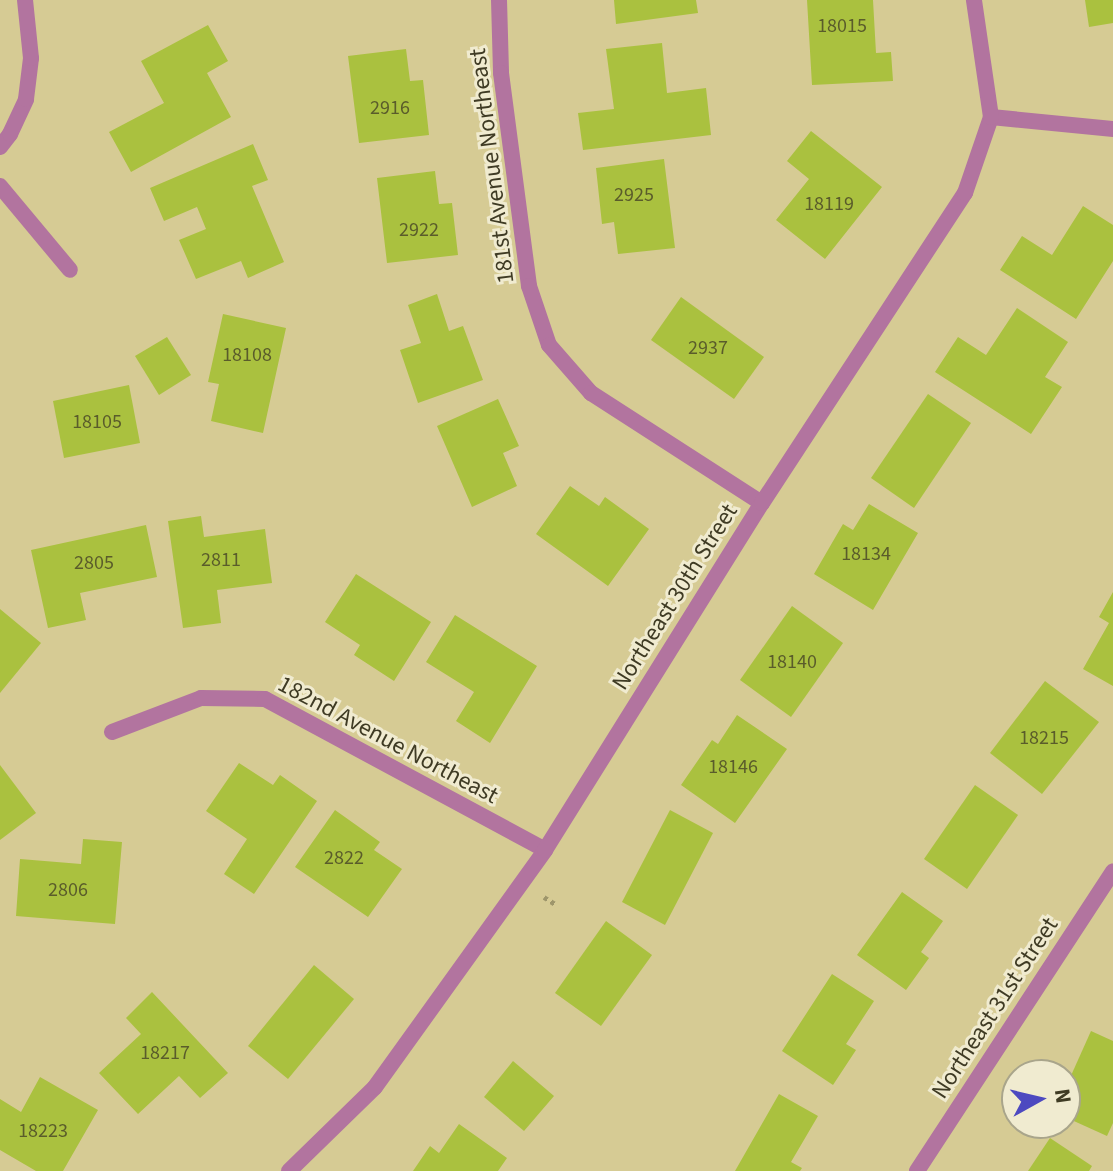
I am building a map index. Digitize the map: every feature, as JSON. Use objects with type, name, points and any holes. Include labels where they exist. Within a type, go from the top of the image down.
[{"type":"street","points":[[0,147],[10,134],[26,99],[31,58],[25,0]]},
{"type":"street","name":"181st Avenue Northeast","points":[[499,0],[501,73],[529,286],[549,345],[591,393],[762,503]]},
{"type":"street","name":"Northeast 30th Street","points":[[289,1171],[375,1087],[545,850],[762,503],[965,193],[991,117],[974,0]]},
{"type":"street","points":[[991,117],[1113,129]]},
{"type":"street","points":[[0,186],[70,270]]},
{"type":"street","name":"182nd Avenue Northeast","points":[[112,732],[201,698],[265,699],[545,850]]},
{"type":"street","name":"Northeast 31st Street","points":[[917,1171],[1113,871]]},
{"type":"path","points":[[544,897],[555,904]]},
{"type":"building","points":[[614,0],[696,0],[698,13],[616,24]]},
{"type":"building","points":[[807,0],[873,0],[876,53],[891,52],[893,81],[812,85]]},
{"type":"building","points":[[1085,0],[1113,0],[1113,23],[1089,27]]},
{"type":"building","points":[[208,25],[228,61],[207,73],[231,117],[131,172],[109,132],[164,103],[141,61]]},
{"type":"building","points":[[662,43],[667,93],[706,88],[711,135],[583,150],[578,113],[614,109],[606,49]]},
{"type":"building","points":[[406,49],[410,81],[423,80],[429,135],[359,143],[348,56]]},
{"type":"building","points":[[811,131],[882,187],[825,259],[776,220],[809,179],[787,161]]},
{"type":"building","points":[[253,144],[268,180],[252,186],[284,262],[248,278],[241,261],[196,279],[179,240],[206,229],[197,207],[164,221],[150,188]]},
{"type":"building","points":[[664,159],[675,248],[618,254],[614,222],[602,224],[596,168]]},
{"type":"building","points":[[435,171],[439,204],[452,203],[458,255],[387,263],[377,178]]},
{"type":"building","points":[[1083,206],[1113,225],[1113,261],[1076,319],[1000,270],[1022,236],[1052,255]]},
{"type":"building","points":[[437,294],[449,331],[463,326],[483,380],[418,403],[400,350],[421,343],[408,305]]},
{"type":"building","points":[[681,297],[764,357],[734,399],[651,340]]},
{"type":"building","points":[[1017,308],[1068,342],[1045,377],[1062,387],[1031,434],[935,372],[958,337],[986,355]]},
{"type":"building","points":[[223,314],[286,328],[263,433],[211,421],[219,384],[208,382]]},
{"type":"building","points":[[167,337],[191,375],[159,395],[135,356]]},
{"type":"building","points":[[129,385],[140,443],[64,458],[53,401]]},
{"type":"building","points":[[928,394],[971,423],[914,508],[871,478]]},
{"type":"building","points":[[498,399],[519,446],[503,453],[517,486],[472,507],[437,426]]},
{"type":"building","points":[[570,486],[599,506],[605,497],[649,529],[608,586],[536,534]]},
{"type":"building","points":[[869,504],[918,533],[873,610],[814,574],[843,524],[853,530]]},
{"type":"building","points":[[201,516],[204,537],[265,529],[272,583],[217,590],[221,623],[183,628],[168,521]]},
{"type":"building","points":[[146,525],[157,577],[80,593],[86,620],[48,628],[31,550]]},
{"type":"building","points":[[356,574],[431,622],[394,681],[354,655],[360,645],[325,622]]},
{"type":"building","points":[[1113,592],[1113,686],[1083,669],[1109,623],[1099,617]]},
{"type":"building","points":[[792,606],[843,643],[791,717],[740,680]]},
{"type":"building","points":[[0,609],[41,643],[0,693]]},
{"type":"building","points":[[455,615],[537,666],[490,743],[456,721],[474,692],[426,662]]},
{"type":"building","points":[[1045,681],[1099,722],[1042,794],[990,753]]},
{"type":"building","points":[[737,715],[787,749],[735,823],[681,785],[712,740],[718,744]]},
{"type":"building","points":[[239,763],[273,785],[280,775],[317,801],[254,894],[224,874],[247,839],[206,811]]},
{"type":"building","points":[[0,765],[36,813],[0,840]]},
{"type":"building","points":[[975,785],[1018,815],[967,889],[924,859]]},
{"type":"building","points":[[335,810],[380,842],[374,850],[402,869],[368,917],[295,867]]},
{"type":"building","points":[[670,810],[713,833],[665,925],[622,902]]},
{"type":"building","points":[[83,839],[122,842],[115,924],[16,916],[20,859],[81,864]]},
{"type":"building","points":[[902,892],[943,921],[921,952],[929,958],[906,990],[857,955]]},
{"type":"building","points":[[606,921],[652,955],[601,1026],[555,993]]},
{"type":"building","points":[[314,965],[354,999],[288,1079],[248,1046]]},
{"type":"building","points":[[832,974],[874,1001],[846,1044],[856,1050],[833,1085],[782,1051]]},
{"type":"building","points":[[152,992],[228,1073],[200,1098],[179,1076],[138,1114],[99,1073],[141,1034],[126,1018]]},
{"type":"building","points":[[1091,1031],[1113,1041],[1113,1123],[1107,1136],[1081,1124],[1081,1059],[1078,1059]]},
{"type":"building","points":[[513,1061],[554,1096],[524,1131],[484,1097]]},
{"type":"building","points":[[40,1077],[98,1110],[63,1171],[36,1171],[0,1150],[0,1099],[21,1112]]},
{"type":"building","points":[[779,1094],[818,1116],[791,1162],[802,1168],[800,1171],[735,1171]]},
{"type":"building","points":[[459,1124],[507,1158],[498,1171],[413,1171],[430,1146],[439,1153]]},
{"type":"building","points":[[1049,1139],[1092,1166],[1089,1171],[1028,1171]]}]
